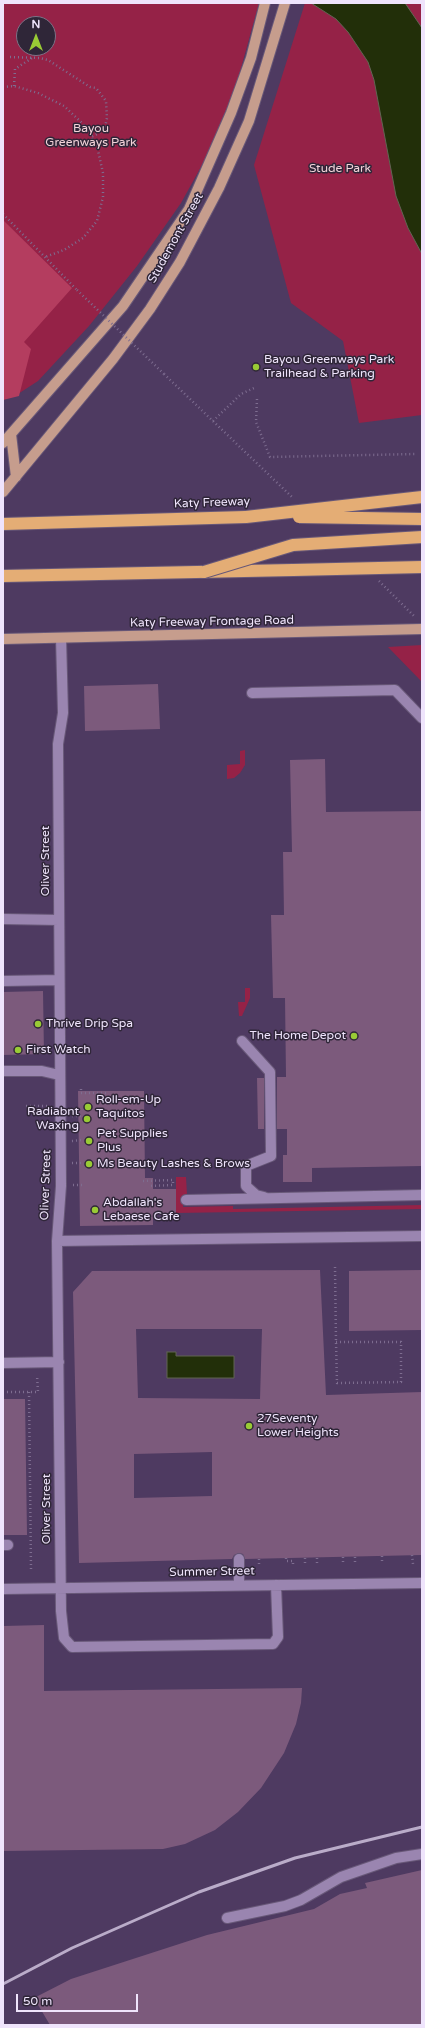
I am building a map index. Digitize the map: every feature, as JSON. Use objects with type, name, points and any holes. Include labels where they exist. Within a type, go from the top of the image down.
[{"type":"highway","name":"Katy Freeway","points":[[3,524],[246,517],[422,498]]},
{"type":"highway","points":[[246,517],[422,519]]},
{"type":"highway","points":[[204,572],[293,544],[422,537]]},
{"type":"highway","points":[[3,576],[422,567]]},
{"type":"main road","name":"Studemont Street","points":[[3,443],[7,431],[123,306],[189,209],[231,113],[251,58],[265,3]]},
{"type":"main road","name":"Studemont Street","points":[[3,492],[113,359],[150,309],[180,262],[219,188],[249,121],[285,3]]},
{"type":"main road","points":[[7,431],[16,477]]},
{"type":"main road","name":"Katy Freeway Frontage Road","points":[[3,639],[422,629]]},
{"type":"street","name":"Oliver Street","points":[[61,638],[63,713],[58,744],[61,1186],[57,1241],[61,1588],[64,1638],[72,1646],[273,1644],[278,1636],[276,1585]]},
{"type":"street","points":[[252,692],[395,690],[422,718]]},
{"type":"street","points":[[3,919],[59,920]]},
{"type":"street","points":[[3,981],[60,980]]},
{"type":"street","points":[[242,1041],[270,1072],[270,1156],[246,1166],[246,1186],[256,1195],[270,1198]]},
{"type":"street","points":[[3,1071],[42,1071],[60,1075]]},
{"type":"street","points":[[186,1200],[422,1195]]},
{"type":"street","points":[[57,1241],[422,1236]]},
{"type":"street","points":[[3,1363],[59,1362]]},
{"type":"street","points":[[239,1559],[239,1585]]},
{"type":"street","name":"Summer Street","points":[[3,1589],[422,1583]]},
{"type":"street","points":[[227,1918],[285,1906],[300,1900],[341,1877],[396,1858],[422,1854]]},
{"type":"path","points":[[10,57],[48,60],[90,87],[96,88],[106,102],[108,110],[105,127],[99,133],[91,137]]},
{"type":"path","points":[[14,86],[15,69],[33,58]]},
{"type":"path","points":[[3,87],[14,86],[38,93],[64,106],[83,124],[91,137],[96,146],[103,173],[103,197],[97,221],[83,238],[64,250],[45,256]]},
{"type":"path","points":[[3,214],[77,290],[164,374]]},
{"type":"path","points":[[213,421],[241,394],[254,388]]},
{"type":"path","points":[[257,399],[256,422],[270,457],[416,454]]},
{"type":"path","points":[[81,1089],[81,1093],[107,1093]]},
{"type":"path","points":[[26,1106],[49,1106],[49,1100]]},
{"type":"path","points":[[143,1180],[173,1180],[173,1185],[149,1186]]},
{"type":"path","points":[[335,1267],[336,1342],[337,1383],[401,1382],[401,1342],[336,1342]]},
{"type":"path","points":[[3,1392],[38,1392],[37,1375]]},
{"type":"path","points":[[29,1392],[31,1569]]},
{"type":"path","points":[[412,1555],[413,1564]]},
{"type":"path","points":[[382,1556],[382,1564]]},
{"type":"path","points":[[343,1557],[343,1564]]},
{"type":"path","points":[[355,1557],[355,1564]]},
{"type":"path","points":[[286,1558],[286,1561],[293,1561],[294,1565]]},
{"type":"path","points":[[305,1558],[305,1565]]},
{"type":"path","points":[[317,1558],[317,1565]]},
{"type":"path","points":[[259,1559],[260,1565]]},
{"type":"green space","name":"Bayou Greenways Park","points":[[3,3],[259,3],[238,79],[227,110],[207,156],[181,203],[137,266],[89,326],[38,381],[18,394],[3,400]]},
{"type":"green space","name":"Stude Park","points":[[305,3],[422,3],[422,415],[359,423],[343,341],[291,303],[254,165]]},
{"type":"green space","points":[[422,645],[422,682],[388,647]]},
{"type":"green space","points":[[245,750],[245,765],[240,773],[234,778],[227,779],[227,765],[240,764],[240,751]]},
{"type":"green space","points":[[245,988],[250,988],[250,998],[242,1016],[239,1016],[238,1002],[245,1002]]},
{"type":"green space","points":[[176,1177],[186,1177],[187,1195],[183,1195],[183,1207],[233,1206],[233,1209],[422,1205],[422,1209],[176,1213]]},
{"type":"shaded area","points":[[311,3],[405,3],[422,28],[422,254],[408,228],[396,196],[374,80],[368,62],[348,32],[336,19]]},
{"type":"shaded area","points":[[3,220],[72,288],[24,342],[31,349],[19,396],[3,400]]},
{"type":"shaded area","points":[[167,1352],[176,1352],[176,1356],[234,1356],[234,1378],[167,1378]]},
{"type":"building","points":[[158,684],[160,729],[85,731],[84,686]]},
{"type":"building","name":"The Home Depot","points":[[325,759],[326,812],[422,811],[422,1166],[312,1168],[312,1182],[283,1182],[283,1155],[287,1155],[287,1129],[277,1129],[277,1077],[286,1077],[285,998],[273,998],[271,915],[284,915],[283,852],[292,852],[290,760]]},
{"type":"building","points":[[43,991],[44,1054],[3,1055],[3,992]]},
{"type":"building","points":[[257,1078],[264,1078],[264,1129],[258,1129]]},
{"type":"building","points":[[78,1091],[144,1091],[145,1178],[153,1178],[153,1189],[176,1189],[176,1213],[153,1213],[153,1225],[80,1226]]},
{"type":"building","name":"27Seventy Lower Heights","points":[[320,1270],[326,1395],[422,1392],[422,1555],[245,1559],[243,1554],[239,1553],[234,1555],[232,1559],[79,1563],[73,1292],[92,1271]],"holes":[[[136,1329],[262,1329],[260,1399],[138,1398]],[[212,1452],[212,1496],[134,1498],[134,1454]]]},
{"type":"building","points":[[422,1270],[422,1330],[349,1331],[349,1271]]},
{"type":"building","points":[[3,1399],[25,1399],[27,1535],[3,1535]]},
{"type":"building","points":[[44,1625],[44,1691],[302,1688],[301,1703],[296,1724],[284,1753],[261,1788],[238,1812],[215,1830],[185,1844],[163,1849],[3,1851],[3,1626]]},
{"type":"building","points":[[422,1870],[422,2025],[50,2025],[34,1998],[71,1979],[207,1935],[314,1909],[340,1894],[367,1888],[365,1883]]},
{"type":"railway","points":[[3,1984],[72,1948],[199,1892],[295,1858],[422,1827]]},
{"type":"place","name":"Bayou Greenways Park Trailhead & Parking","points":[[256,367]]},
{"type":"place","name":"Thrive Drip Spa","points":[[38,1024]]},
{"type":"place","name":"The Home Depot","points":[[354,1036]]},
{"type":"place","name":"First Watch","points":[[18,1050]]},
{"type":"place","name":"Roll-em-Up Taquitos","points":[[88,1107]]},
{"type":"place","name":"Radiabnt Waxing","points":[[87,1119]]},
{"type":"place","name":"Pet Supplies Plus","points":[[89,1141]]},
{"type":"place","name":"Ms Beauty Lashes & Brows","points":[[89,1164]]},
{"type":"place","name":"Abdallah's Lebaese Cafe","points":[[95,1210]]},
{"type":"place","name":"27Seventy Lower Heights","points":[[249,1426]]}]
